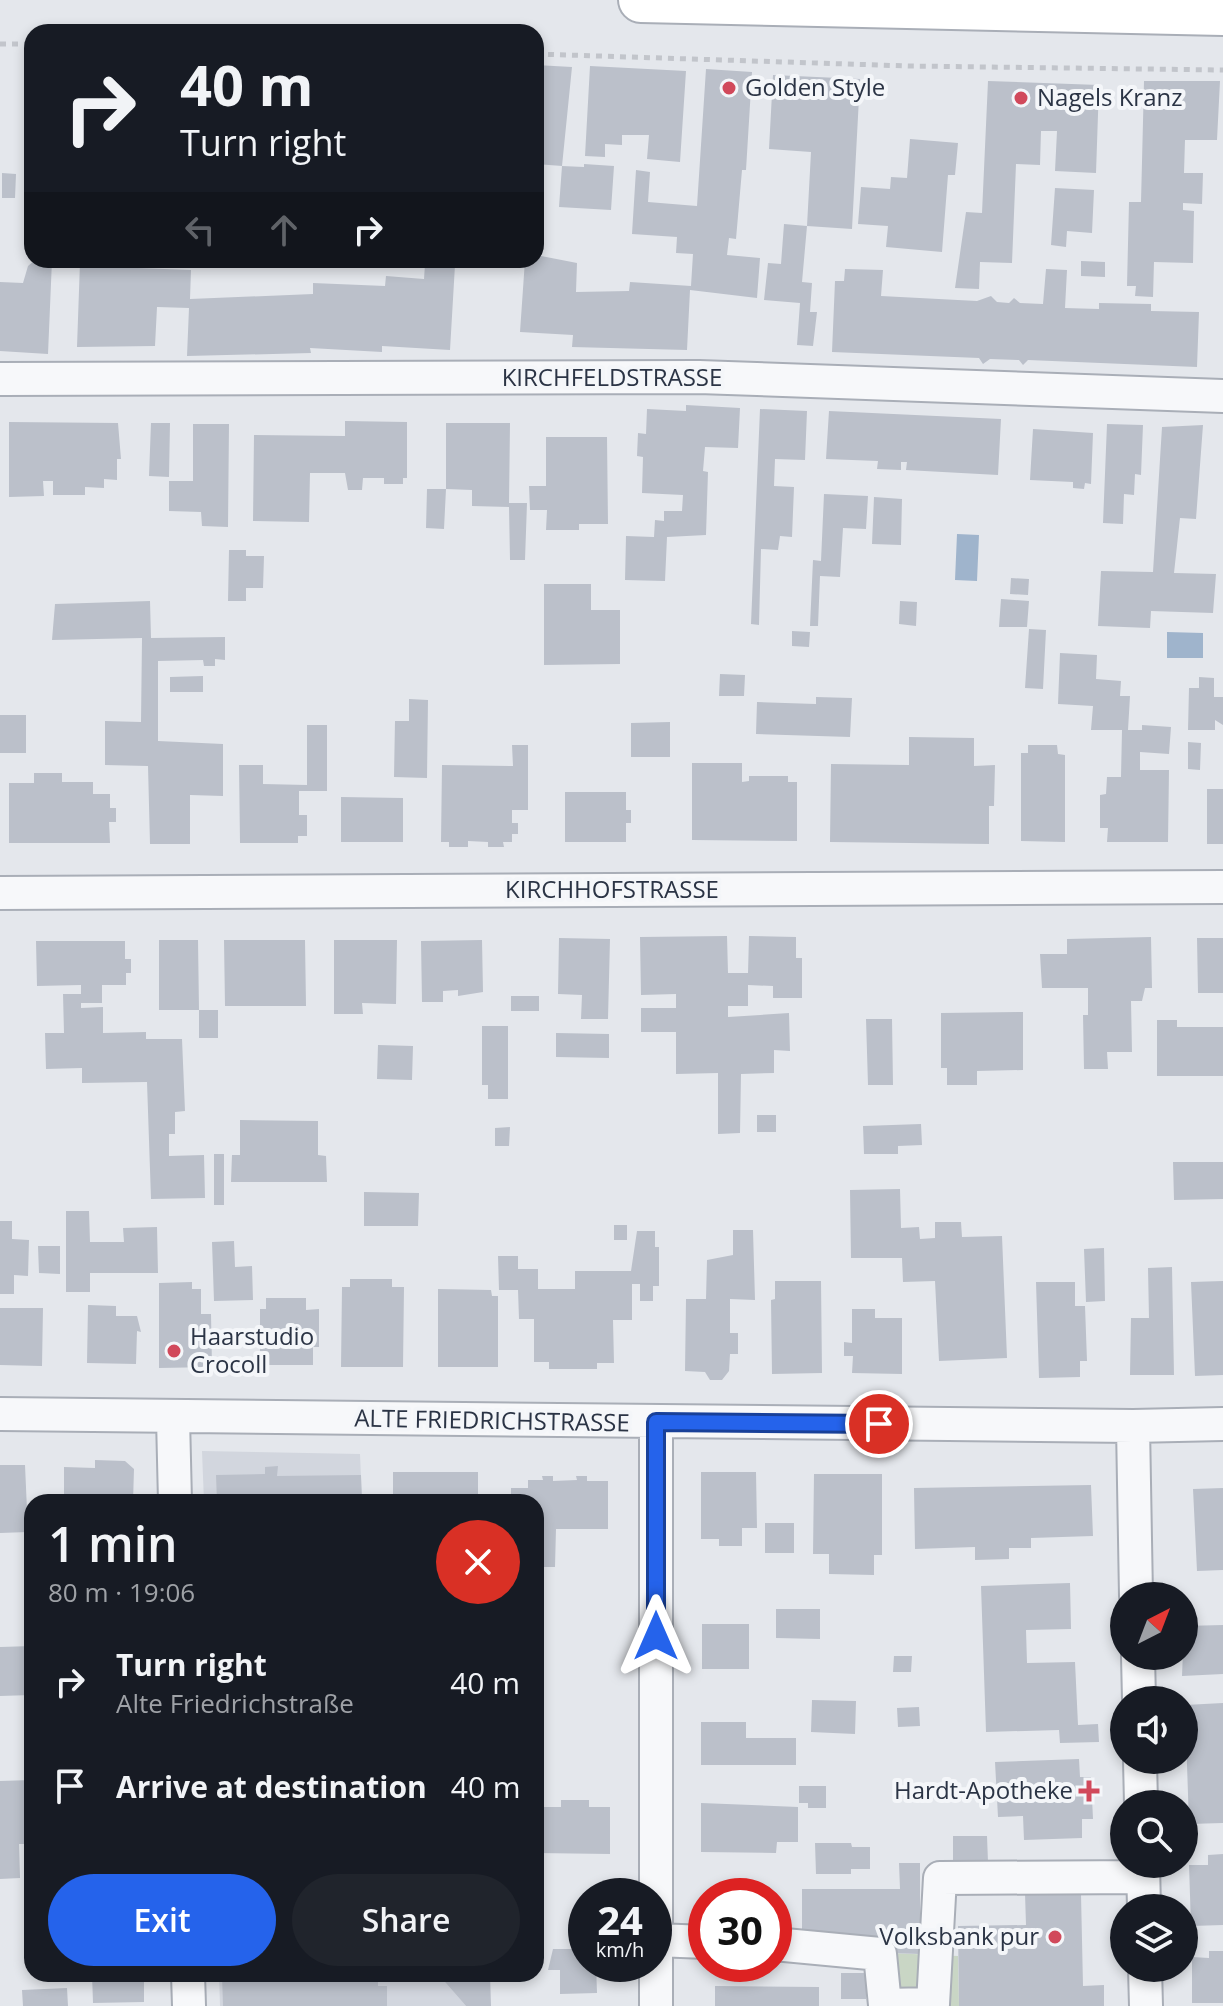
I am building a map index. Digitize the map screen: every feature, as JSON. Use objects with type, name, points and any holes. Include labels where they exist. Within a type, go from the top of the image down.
[{"type":"street","points":[[641,0],[1223,13]]},
{"type":"street","name":"KIRCHFELDSTRASSE","points":[[0,379],[699,377],[1223,396]]},
{"type":"street","name":"KIRCHHOFSTRASSE","points":[[0,893],[1223,887]]},
{"type":"street","name":"ALTE FRIEDRICHSTRASSE","points":[[0,1414],[1133,1426],[1223,1424]]},
{"type":"street","points":[[173,1418],[175,1494]]},
{"type":"street","points":[[656,1422],[656,1878]]},
{"type":"street","points":[[1133,1426],[1136,1582]]},
{"type":"street","points":[[792,1946],[880,1954],[885,2005],[933,2004],[940,1878],[1143,1883]]},
{"type":"street","points":[[188,1982],[189,2006]]},
{"type":"street","points":[[656,1982],[656,2006]]},
{"type":"street","points":[[1145,1982],[1146,2006]]},
{"type":"path","points":[[0,44],[24,44]]},
{"type":"path","points":[[544,54],[909,66],[1223,70]]},
{"type":"shaded area","points":[[202,1451],[360,1454],[362,1494],[204,1494]]},
{"type":"shaded area","points":[[219,1982],[445,1982],[466,2006],[220,2006]]},
{"type":"green space","points":[[889,1953],[958,1956],[959,2006],[894,2006]]},
{"type":"water","points":[[957,534],[979,535],[977,581],[955,580]]},
{"type":"water","points":[[1167,632],[1203,633],[1203,658],[1167,658]]},
{"type":"building","points":[[544,65],[572,67],[562,166],[544,165]]},
{"type":"building","points":[[590,66],[686,71],[680,162],[647,159],[649,135],[622,135],[622,145],[605,144],[605,157],[585,156]]},
{"type":"building","points":[[706,69],[752,72],[746,170],[742,170],[736,239],[729,238],[727,255],[760,258],[757,298],[690,290],[687,350],[572,347],[573,335],[520,332],[524,268],[544,268],[544,257],[577,263],[576,292],[629,291],[630,282],[691,286],[693,254],[676,253],[677,237],[632,234],[636,170],[650,172],[648,202],[697,206]]},
{"type":"building","points":[[773,75],[860,79],[852,229],[807,226],[811,152],[769,149]]},
{"type":"building","points":[[988,81],[1099,85],[1096,173],[1055,171],[1057,131],[1041,131],[1040,165],[1016,164],[1012,263],[980,262],[979,289],[955,288],[966,212],[982,213]]},
{"type":"building","points":[[1144,81],[1220,81],[1217,140],[1185,140],[1184,173],[1203,173],[1202,204],[1183,203],[1183,210],[1194,211],[1193,263],[1154,262],[1153,297],[1135,296],[1136,286],[1127,286],[1129,202],[1141,202]]},
{"type":"building","points":[[910,139],[958,143],[955,175],[948,175],[942,252],[886,247],[888,226],[858,224],[861,187],[890,189],[891,177],[907,178]]},
{"type":"building","points":[[584,164],[614,166],[611,210],[559,207],[562,166],[584,167]]},
{"type":"building","points":[[2,173],[16,174],[15,198],[2,198]]},
{"type":"building","points":[[1055,188],[1094,190],[1092,233],[1067,231],[1066,247],[1051,245]]},
{"type":"building","points":[[784,224],[807,226],[802,282],[812,283],[810,312],[817,312],[813,346],[797,345],[800,303],[764,300],[768,263],[781,264]]},
{"type":"building","points":[[1081,261],[1105,262],[1105,277],[1081,276]]},
{"type":"building","points":[[27,268],[52,268],[48,354],[0,351],[0,282],[23,283]]},
{"type":"building","points":[[80,268],[191,270],[190,299],[313,294],[313,283],[385,286],[386,276],[424,279],[425,268],[455,268],[450,350],[382,346],[382,352],[310,348],[311,353],[187,356],[189,308],[157,307],[155,346],[77,347]]},
{"type":"building","points":[[845,269],[883,270],[881,296],[977,301],[991,296],[997,302],[1009,303],[1014,298],[1020,303],[1043,304],[1046,269],[1067,270],[1065,308],[1099,309],[1099,303],[1151,304],[1151,311],[1199,312],[1197,367],[1028,360],[1023,365],[1019,360],[990,359],[983,364],[979,358],[832,352],[835,281],[844,281]]},
{"type":"building","points":[[686,405],[740,408],[738,448],[705,447],[703,471],[708,472],[706,535],[667,537],[665,581],[625,580],[626,536],[654,537],[655,520],[664,521],[664,511],[682,511],[683,495],[642,493],[643,457],[637,456],[638,433],[646,434],[647,409],[686,411]]},
{"type":"building","points":[[760,409],[807,411],[805,460],[775,459],[774,486],[794,487],[792,537],[780,536],[778,550],[761,549],[759,625],[751,624]]},
{"type":"building","points":[[829,411],[1001,419],[998,475],[906,470],[907,462],[901,462],[901,470],[877,469],[878,461],[826,459]]},
{"type":"building","points":[[345,421],[407,422],[407,478],[403,478],[403,484],[384,484],[384,478],[363,478],[362,490],[348,490],[345,473],[310,473],[309,522],[253,521],[254,435],[345,436]]},
{"type":"building","points":[[9,422],[118,423],[121,459],[117,459],[117,480],[104,479],[104,488],[85,487],[85,495],[53,495],[53,481],[43,481],[44,496],[9,497]]},
{"type":"building","points":[[151,423],[170,423],[169,477],[149,476]]},
{"type":"building","points":[[446,423],[510,423],[509,503],[527,503],[525,560],[510,560],[509,507],[472,506],[472,490],[446,489]]},
{"type":"building","points":[[193,424],[229,424],[228,527],[202,526],[201,512],[169,511],[169,481],[193,481]]},
{"type":"building","points":[[1107,424],[1143,425],[1141,475],[1135,474],[1134,495],[1124,494],[1123,524],[1103,523]]},
{"type":"building","points":[[1203,425],[1196,519],[1180,518],[1174,573],[1216,574],[1213,613],[1151,611],[1150,628],[1098,626],[1101,571],[1153,572],[1162,427]]},
{"type":"building","points":[[1033,429],[1093,433],[1091,484],[1085,483],[1084,489],[1073,488],[1073,482],[1030,480]]},
{"type":"building","points":[[546,437],[607,437],[608,524],[579,524],[579,530],[546,530],[547,510],[530,510],[529,486],[546,486]]},
{"type":"building","points":[[427,489],[446,489],[444,529],[426,528]]},
{"type":"building","points":[[824,494],[868,496],[866,529],[843,528],[840,577],[820,576],[818,626],[810,626],[813,560],[821,561]]},
{"type":"building","points":[[874,497],[902,499],[901,545],[872,544]]},
{"type":"building","points":[[229,550],[246,550],[246,556],[264,556],[263,588],[246,588],[246,601],[228,601]]},
{"type":"building","points":[[1011,578],[1029,579],[1028,595],[1010,594]]},
{"type":"building","points":[[544,584],[591,584],[591,610],[620,610],[620,664],[544,665]]},
{"type":"building","points":[[1001,599],[1029,601],[1027,627],[999,627]]},
{"type":"building","points":[[150,601],[151,638],[225,637],[225,660],[215,659],[215,666],[204,666],[203,660],[158,661],[158,741],[223,744],[223,796],[190,795],[190,844],[150,844],[148,766],[105,765],[105,721],[141,722],[142,638],[52,640],[55,604]]},
{"type":"building","points":[[900,601],[917,602],[916,626],[899,624]]},
{"type":"building","points":[[1029,629],[1046,630],[1043,689],[1025,688]]},
{"type":"building","points":[[792,631],[810,632],[809,647],[792,646]]},
{"type":"building","points":[[1060,653],[1097,655],[1096,679],[1121,681],[1120,696],[1130,696],[1128,730],[1142,730],[1142,725],[1171,727],[1169,754],[1140,752],[1140,770],[1169,770],[1168,842],[1107,842],[1108,828],[1100,828],[1100,795],[1106,794],[1107,777],[1121,777],[1122,730],[1091,730],[1093,706],[1058,704]]},
{"type":"building","points":[[720,674],[745,675],[744,696],[719,696]]},
{"type":"building","points":[[203,676],[203,692],[170,692],[170,677]]},
{"type":"building","points":[[1199,677],[1214,678],[1214,697],[1223,697],[1223,725],[1215,720],[1215,730],[1188,730],[1189,688],[1199,688]]},
{"type":"building","points":[[816,697],[852,698],[850,737],[756,734],[757,702],[816,704]]},
{"type":"building","points":[[409,699],[428,700],[427,778],[394,777],[395,721],[409,721]]},
{"type":"building","points":[[0,715],[26,715],[26,753],[0,753]]},
{"type":"building","points":[[670,722],[670,757],[631,757],[631,723]]},
{"type":"building","points":[[307,725],[327,725],[327,791],[299,791],[299,815],[307,815],[307,836],[298,836],[298,843],[240,843],[239,765],[263,765],[263,784],[307,785]]},
{"type":"building","points":[[909,737],[974,738],[974,766],[995,765],[994,806],[989,806],[989,844],[830,842],[831,764],[909,765]]},
{"type":"building","points":[[1188,742],[1201,743],[1200,770],[1188,769]]},
{"type":"building","points":[[512,745],[528,745],[528,810],[512,810],[512,823],[518,823],[518,834],[512,834],[512,842],[503,842],[504,847],[488,847],[488,842],[468,841],[468,847],[449,847],[449,842],[441,842],[442,765],[513,766]]},
{"type":"building","points":[[1028,745],[1057,745],[1058,754],[1065,755],[1065,842],[1021,841],[1021,753],[1028,753]]},
{"type":"building","points":[[692,763],[742,763],[742,782],[749,781],[749,776],[788,776],[788,782],[797,782],[797,841],[692,840]]},
{"type":"building","points":[[34,773],[62,773],[62,782],[93,782],[93,794],[110,794],[110,808],[116,808],[116,822],[109,822],[110,843],[9,843],[9,783],[34,783]]},
{"type":"building","points":[[1207,789],[1223,789],[1223,844],[1207,844]]},
{"type":"building","points":[[565,792],[626,792],[626,810],[631,810],[631,823],[626,823],[626,842],[565,842]]},
{"type":"building","points":[[341,797],[403,798],[403,842],[341,842]]},
{"type":"building","points":[[727,936],[728,973],[748,973],[749,936],[796,937],[796,958],[802,958],[802,998],[773,998],[773,986],[748,985],[748,1006],[728,1006],[728,1017],[789,1013],[790,1051],[774,1050],[774,1073],[741,1074],[740,1133],[718,1134],[718,1073],[676,1074],[676,1032],[641,1032],[641,1008],[676,1008],[676,994],[641,995],[640,937]]},
{"type":"building","points":[[1151,937],[1152,988],[1145,988],[1142,1001],[1131,1001],[1132,1052],[1107,1052],[1108,1069],[1084,1069],[1083,1015],[1088,1015],[1088,988],[1042,988],[1040,954],[1067,954],[1067,939]]},
{"type":"building","points":[[559,938],[610,939],[608,1019],[581,1019],[582,995],[558,994]]},
{"type":"building","points":[[1197,938],[1223,938],[1223,993],[1198,993]]},
{"type":"building","points":[[159,940],[198,940],[199,1010],[159,1010]]},
{"type":"building","points":[[224,940],[305,940],[306,1006],[225,1006]]},
{"type":"building","points":[[334,940],[397,940],[396,1004],[362,1003],[363,1014],[334,1014]]},
{"type":"building","points":[[482,940],[483,992],[458,996],[458,990],[443,991],[443,1002],[422,1002],[421,941]]},
{"type":"building","points":[[36,941],[125,941],[125,959],[131,959],[131,973],[126,973],[126,985],[102,985],[102,1003],[81,1003],[81,1008],[103,1007],[103,1033],[146,1032],[146,1039],[182,1039],[185,1111],[175,1112],[175,1134],[169,1134],[169,1156],[204,1155],[205,1198],[151,1199],[147,1082],[82,1083],[82,1068],[46,1069],[45,1033],[64,1033],[63,994],[81,994],[81,985],[37,986]]},
{"type":"building","points":[[511,996],[539,996],[539,1011],[511,1011]]},
{"type":"building","points":[[199,1010],[218,1010],[218,1038],[199,1038]]},
{"type":"building","points":[[1023,1012],[1023,1070],[977,1071],[977,1085],[947,1085],[947,1068],[941,1068],[941,1013]]},
{"type":"building","points":[[866,1019],[892,1019],[893,1085],[868,1085]]},
{"type":"building","points":[[1157,1020],[1177,1020],[1177,1027],[1223,1027],[1223,1076],[1157,1076]]},
{"type":"building","points":[[482,1026],[508,1026],[508,1099],[488,1099],[488,1085],[482,1085]]},
{"type":"building","points":[[556,1033],[609,1034],[609,1058],[556,1057]]},
{"type":"building","points":[[378,1045],[413,1046],[412,1080],[377,1079]]},
{"type":"building","points":[[757,1115],[776,1115],[776,1132],[757,1132]]},
{"type":"building","points":[[240,1120],[318,1121],[318,1155],[326,1156],[327,1182],[231,1182],[232,1155],[240,1155]]},
{"type":"building","points":[[921,1124],[922,1145],[898,1146],[898,1154],[864,1154],[863,1126]]},
{"type":"building","points":[[510,1127],[509,1146],[495,1146],[495,1128]]},
{"type":"building","points":[[214,1154],[224,1154],[224,1205],[214,1205]]},
{"type":"building","points":[[1173,1162],[1223,1162],[1223,1199],[1174,1200]]},
{"type":"building","points":[[900,1189],[901,1228],[919,1227],[920,1239],[935,1238],[935,1222],[961,1222],[962,1237],[1002,1236],[1007,1358],[939,1361],[935,1281],[903,1282],[902,1258],[851,1258],[850,1190]]},
{"type":"building","points":[[364,1192],[419,1193],[418,1226],[364,1226]]},
{"type":"building","points":[[66,1211],[89,1211],[90,1242],[124,1242],[123,1228],[157,1227],[158,1273],[90,1273],[90,1292],[66,1292]]},
{"type":"building","points":[[0,1221],[12,1221],[12,1239],[29,1240],[28,1276],[14,1275],[14,1294],[0,1294]]},
{"type":"building","points":[[614,1225],[627,1225],[627,1240],[614,1240]]},
{"type":"building","points":[[733,1230],[753,1230],[755,1300],[730,1299],[730,1333],[738,1333],[738,1354],[730,1354],[729,1371],[722,1380],[710,1380],[705,1372],[685,1371],[686,1299],[706,1299],[707,1260],[733,1255]]},
{"type":"building","points":[[637,1231],[655,1231],[655,1247],[659,1247],[659,1286],[653,1286],[653,1301],[640,1301],[640,1284],[632,1284],[632,1320],[613,1320],[614,1363],[597,1363],[597,1369],[549,1369],[549,1362],[534,1362],[534,1319],[519,1319],[518,1290],[499,1290],[498,1256],[518,1256],[518,1269],[538,1269],[538,1289],[575,1289],[575,1271],[631,1271]]},
{"type":"building","points":[[234,1241],[235,1267],[252,1266],[253,1300],[214,1301],[212,1242]]},
{"type":"building","points":[[38,1246],[60,1246],[60,1274],[39,1273]]},
{"type":"building","points":[[1104,1248],[1105,1301],[1086,1302],[1084,1249]]},
{"type":"building","points":[[1172,1267],[1174,1375],[1130,1375],[1131,1318],[1149,1318],[1148,1268]]},
{"type":"building","points":[[350,1279],[392,1279],[392,1287],[404,1287],[403,1367],[341,1367],[342,1287],[350,1287]]},
{"type":"building","points":[[775,1281],[821,1281],[822,1373],[772,1374],[771,1300],[775,1299]]},
{"type":"building","points":[[1223,1281],[1223,1375],[1195,1376],[1191,1282]]},
{"type":"building","points":[[192,1282],[192,1289],[201,1289],[201,1314],[211,1314],[212,1367],[159,1368],[159,1283]]},
{"type":"building","points":[[1036,1282],[1075,1282],[1075,1306],[1085,1306],[1087,1361],[1080,1361],[1080,1377],[1039,1378]]},
{"type":"building","points":[[438,1289],[491,1290],[492,1296],[498,1296],[498,1367],[438,1367]]},
{"type":"building","points":[[266,1298],[306,1298],[306,1310],[319,1309],[319,1347],[313,1347],[313,1365],[260,1365],[260,1309],[266,1309]]},
{"type":"building","points":[[88,1305],[116,1306],[116,1316],[137,1316],[141,1332],[137,1331],[136,1364],[87,1363]]},
{"type":"building","points":[[0,1308],[43,1308],[42,1366],[0,1365]]},
{"type":"building","points":[[852,1309],[875,1309],[875,1318],[902,1318],[902,1374],[852,1373],[853,1356],[844,1356],[844,1342],[852,1343]]},
{"type":"building","points":[[95,1460],[125,1461],[134,1469],[133,1494],[64,1494],[64,1467],[95,1468]]},
{"type":"building","points":[[0,1465],[25,1465],[24,1532],[0,1533]]},
{"type":"building","points":[[278,1466],[277,1476],[361,1475],[362,1494],[217,1494],[216,1475],[265,1474],[265,1467]]},
{"type":"building","points":[[393,1472],[478,1472],[478,1494],[393,1494]]},
{"type":"building","points":[[701,1472],[756,1472],[757,1528],[742,1528],[742,1546],[719,1546],[719,1539],[701,1539]]},
{"type":"building","points":[[814,1474],[882,1474],[882,1555],[874,1555],[874,1575],[829,1574],[829,1554],[813,1554]]},
{"type":"building","points":[[542,1476],[553,1476],[553,1481],[577,1480],[576,1476],[587,1476],[587,1481],[608,1481],[608,1529],[556,1529],[555,1567],[544,1567],[544,1494],[511,1494],[511,1488],[528,1488],[528,1480],[543,1480]]},
{"type":"building","points":[[1091,1485],[1093,1536],[1031,1538],[1031,1548],[1009,1548],[1009,1559],[975,1560],[975,1547],[915,1549],[914,1488]]},
{"type":"building","points":[[1223,1488],[1223,1570],[1197,1571],[1193,1489]]},
{"type":"building","points":[[765,1523],[794,1523],[794,1553],[765,1553]]},
{"type":"building","points":[[1070,1583],[1071,1629],[1026,1630],[1027,1663],[1075,1662],[1078,1725],[1098,1724],[1099,1742],[1060,1743],[1059,1730],[986,1732],[981,1586]]},
{"type":"building","points":[[776,1609],[820,1609],[820,1639],[776,1638]]},
{"type":"building","points":[[702,1624],[749,1624],[749,1669],[702,1669]]},
{"type":"building","points":[[1223,1625],[1223,1674],[1182,1676],[1182,1670],[1198,1670],[1198,1626]]},
{"type":"building","points":[[24,1646],[24,1695],[0,1696],[0,1647]]},
{"type":"building","points":[[894,1656],[912,1656],[911,1672],[893,1672]]},
{"type":"building","points":[[812,1700],[856,1701],[855,1734],[811,1732]]},
{"type":"building","points":[[1223,1703],[1223,1823],[1198,1824],[1198,1790],[1188,1790],[1187,1774],[1198,1774],[1198,1704]]},
{"type":"building","points":[[919,1707],[920,1726],[898,1727],[897,1708]]},
{"type":"building","points":[[701,1722],[746,1722],[746,1738],[796,1738],[796,1765],[701,1765]]},
{"type":"building","points":[[1079,1759],[1080,1777],[1091,1777],[1093,1819],[1082,1819],[1082,1838],[1024,1840],[1023,1816],[998,1817],[995,1762]]},
{"type":"building","points":[[24,1780],[24,1844],[19,1844],[20,1878],[0,1879],[0,1781]]},
{"type":"building","points":[[799,1786],[826,1786],[826,1808],[808,1808],[808,1803],[799,1803]]},
{"type":"building","points":[[561,1800],[589,1800],[589,1807],[610,1807],[610,1854],[544,1853],[544,1807],[561,1807]]},
{"type":"building","points":[[701,1803],[798,1807],[798,1842],[777,1842],[776,1853],[701,1852]]},
{"type":"building","points":[[953,1836],[987,1836],[988,1862],[953,1862]]},
{"type":"building","points":[[815,1843],[851,1843],[852,1847],[870,1847],[870,1869],[851,1869],[851,1874],[816,1874]]},
{"type":"building","points":[[1223,1854],[1223,1925],[1198,1926],[1198,1894],[1190,1894],[1189,1878],[1198,1878],[1198,1865],[1208,1865],[1208,1855]]},
{"type":"building","points":[[899,1863],[920,1863],[920,1954],[889,1953],[890,1936],[802,1940],[802,1889],[900,1889]]},
{"type":"building","points":[[1025,1893],[1081,1894],[1083,1986],[1104,1985],[1104,2006],[959,2006],[958,1926],[1026,1925]]},
{"type":"building","points":[[553,1949],[568,1949],[568,1982],[597,1982],[597,1993],[560,1994],[560,1970],[548,1970]]},
{"type":"building","points":[[1209,1951],[1223,1951],[1223,2003],[1192,2003],[1192,1982],[1198,1982],[1198,1957],[1209,1958]]},
{"type":"building","points":[[841,1973],[866,1973],[866,1999],[841,1999]]},
{"type":"building","points":[[92,1982],[144,1982],[144,2002],[93,2003]]},
{"type":"building","points":[[222,1982],[378,1982],[378,1986],[387,1986],[387,2006],[223,2006]]},
{"type":"building","points":[[445,1982],[490,1982],[491,2006],[466,2006]]},
{"type":"building","points":[[715,1986],[819,1987],[819,2006],[715,2006]]},
{"type":"building","points":[[67,1988],[68,2006],[23,2006],[22,1990]]},
{"type":"place","name":"Golden Style","points":[[729,88]]},
{"type":"place","name":"Nagels Kranz","points":[[1021,98]]},
{"type":"place","name":"Haarstudio Crocoll","points":[[174,1351]]},
{"type":"place","name":"Hardt-Apotheke","points":[[1089,1791]]},
{"type":"place","name":"Volksbank pur","points":[[1055,1937]]},
{"type":"route","points":[[656,1636],[656,1422],[879,1424]]}]
